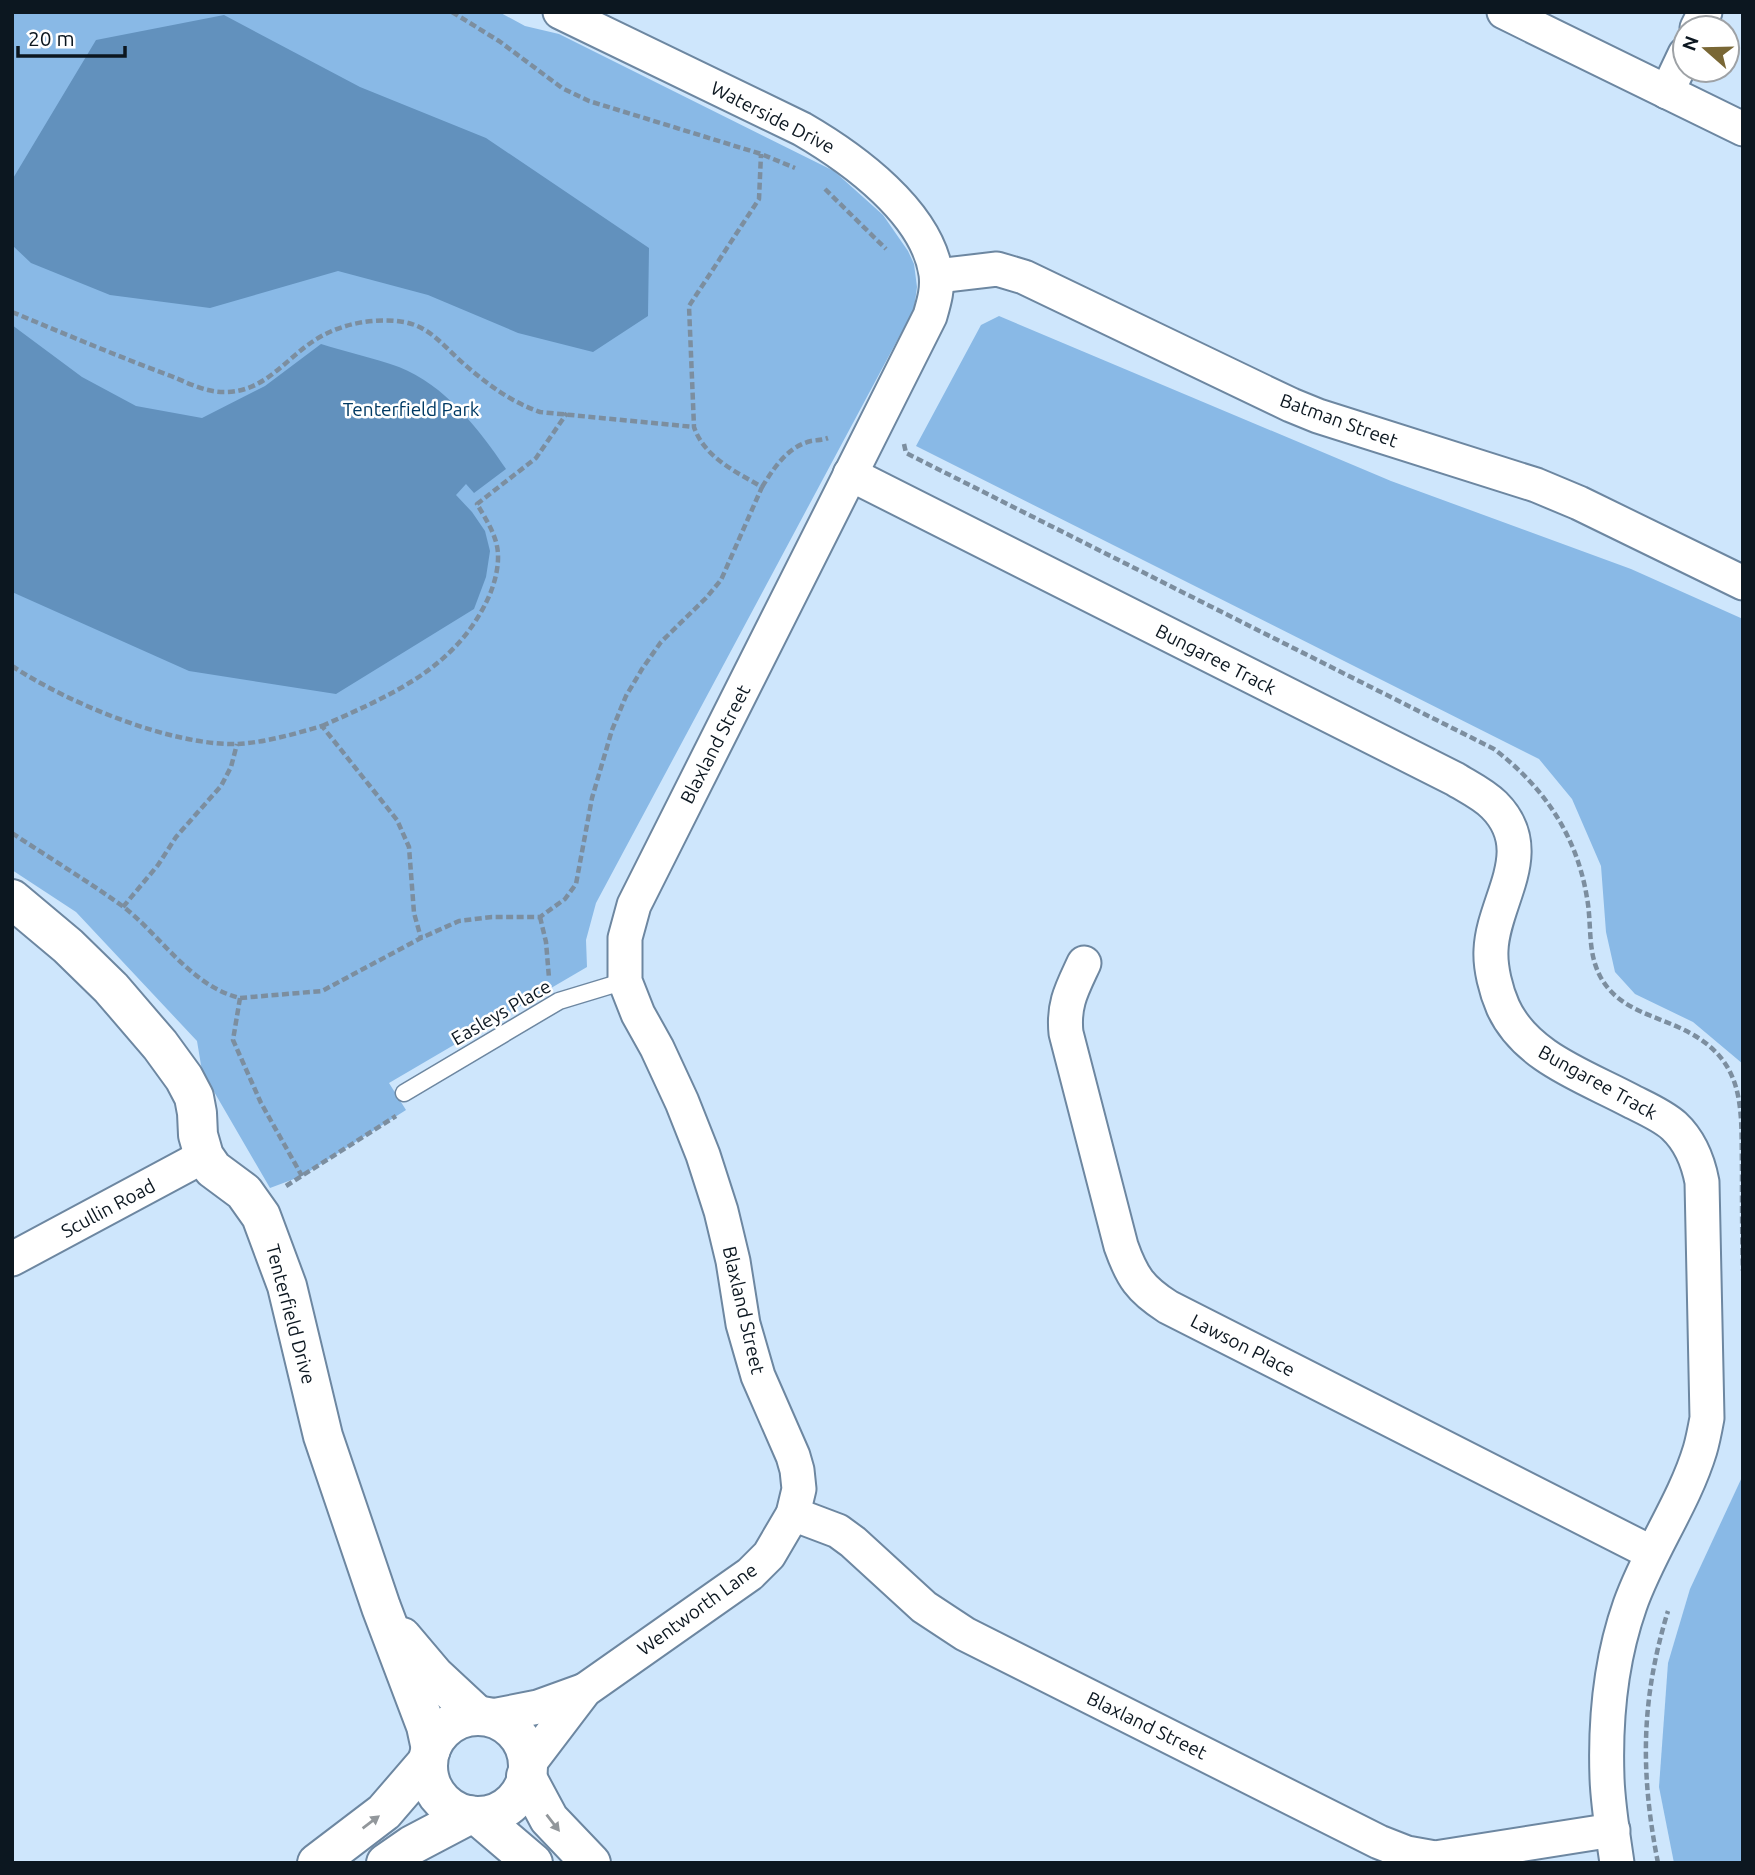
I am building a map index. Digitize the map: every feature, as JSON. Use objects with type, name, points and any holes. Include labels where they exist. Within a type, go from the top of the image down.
[{"type":"street","name":"Waterside Drive","points":[[560,12],[802,129],[839,151],[869,175],[918,227],[931,254],[936,276]]},
{"type":"street","points":[[1504,12],[1743,129]]},
{"type":"street","points":[[1667,92],[1671,84]]},
{"type":"street","name":"Batman Street","points":[[936,276],[997,269],[1024,276],[1291,405],[1536,485],[1579,503],[1743,583]]},
{"type":"street","name":"Blaxland Street","points":[[936,276],[936,297],[930,316],[634,905],[625,938],[625,981],[638,1014],[682,1102],[721,1211],[733,1261],[743,1324],[758,1376],[793,1456],[799,1489],[793,1514],[838,1531],[924,1607],[965,1634],[1378,1842],[1407,1853],[1435,1858],[1613,1830]]},
{"type":"street","name":"Bungaree Track","points":[[850,474],[1483,795],[1503,816],[1513,843],[1515,865],[1497,916],[1491,951],[1494,979],[1503,1008],[1519,1032],[1537,1050],[1651,1111],[1673,1125],[1691,1148],[1702,1182],[1707,1418],[1700,1450],[1651,1553],[1630,1605],[1619,1645],[1607,1735],[1607,1781],[1617,1863]]},
{"type":"street","points":[[12,899],[68,946],[160,1045],[194,1097],[198,1135],[204,1156]]},
{"type":"street","name":"Lawson Place","points":[[1084,963],[1067,1000],[1064,1014],[1066,1033],[1121,1246],[1129,1268],[1140,1286],[1168,1307],[1651,1553]]},
{"type":"street","name":"Tenterfield Drive","points":[[204,1156],[213,1169],[244,1192],[255,1205],[269,1233],[287,1286],[323,1436],[381,1607],[426,1726],[430,1755]]},
{"type":"street","name":"Scullin Road","points":[[12,1259],[204,1156]]},
{"type":"street","name":"Wentworth Lane","points":[[482,1717],[538,1707],[585,1690],[750,1574],[769,1555],[793,1514]]},
{"type":"street","name":"Tenterfield Drive","points":[[381,1607],[415,1654],[482,1717]]},
{"type":"street","name":"Wentworth Lane","points":[[527,1770],[585,1690]]},
{"type":"street","points":[[317,1863],[384,1812],[430,1755],[444,1729],[454,1722],[482,1717],[511,1729],[520,1739],[527,1770],[549,1819],[591,1863]]},
{"type":"street","points":[[430,1755],[428,1775],[433,1790],[449,1806],[473,1816],[533,1863]]},
{"type":"street","points":[[386,1863],[412,1845],[473,1816],[495,1813],[510,1804],[521,1791],[527,1770]]},
{"type":"lane","name":"Easleys Place","points":[[404,1093],[559,1001],[625,981]]},
{"type":"path","points":[[452,12],[499,41],[562,88],[589,101],[761,154],[803,173]]},
{"type":"path","points":[[12,833],[123,907],[211,986],[240,998],[323,991],[458,921],[492,917],[540,917],[565,899],[576,884],[592,797],[612,730],[626,696],[661,642],[706,598],[720,580],[762,487],[729,469],[698,438],[694,427],[689,306],[759,199],[761,154]]},
{"type":"path","points":[[820,184],[892,257]]},
{"type":"path","points":[[12,312],[209,391],[226,393],[265,380],[310,343],[341,327],[373,321],[406,322],[422,327],[434,335],[462,363],[520,405],[540,412],[694,427]]},
{"type":"path","points":[[12,666],[66,697],[120,719],[184,738],[237,744],[279,738],[322,726],[393,694],[422,676],[452,651],[467,633],[494,584],[498,563],[497,545],[477,504],[536,458],[567,413]]},
{"type":"path","points":[[322,726],[397,820],[410,848],[414,913],[421,938]]},
{"type":"path","points":[[123,907],[158,865],[176,837],[221,786],[231,767],[237,744]]},
{"type":"path","points":[[540,917],[550,979],[559,1001]]},
{"type":"path","points":[[240,998],[233,1040],[261,1103],[302,1177]]},
{"type":"path","points":[[255,1205],[406,1110],[404,1093]]},
{"type":"path","points":[[1658,1863],[1649,1818],[1645,1735],[1649,1690],[1669,1608]]},
{"type":"green space","name":"Tenterfield Park","points":[[12,12],[499,12],[525,26],[559,34],[834,171],[883,215],[914,264],[917,287],[914,309],[596,903],[586,940],[587,967],[389,1083],[406,1110],[302,1176],[270,1188],[202,1071],[197,1041],[76,912],[12,870]]},
{"type":"green space","points":[[999,316],[1391,481],[1631,569],[1743,619],[1743,1064],[1693,1022],[1635,994],[1615,972],[1606,932],[1601,866],[1572,799],[1539,759],[916,446],[981,325]]},
{"type":"green space","points":[[1743,1475],[1743,1863],[1674,1863],[1659,1787],[1668,1663],[1690,1589]]},
{"type":"shaded area","points":[[224,15],[360,87],[486,138],[649,248],[648,316],[593,352],[518,333],[428,295],[338,271],[210,308],[110,295],[31,263],[12,245],[12,180],[96,40]]},
{"type":"shaded area","points":[[12,325],[82,377],[136,406],[202,418],[265,386],[321,344],[390,364],[416,375],[460,410],[506,469],[474,493],[466,484],[456,495],[485,531],[490,551],[486,577],[474,609],[336,694],[189,671],[12,592]]}]
